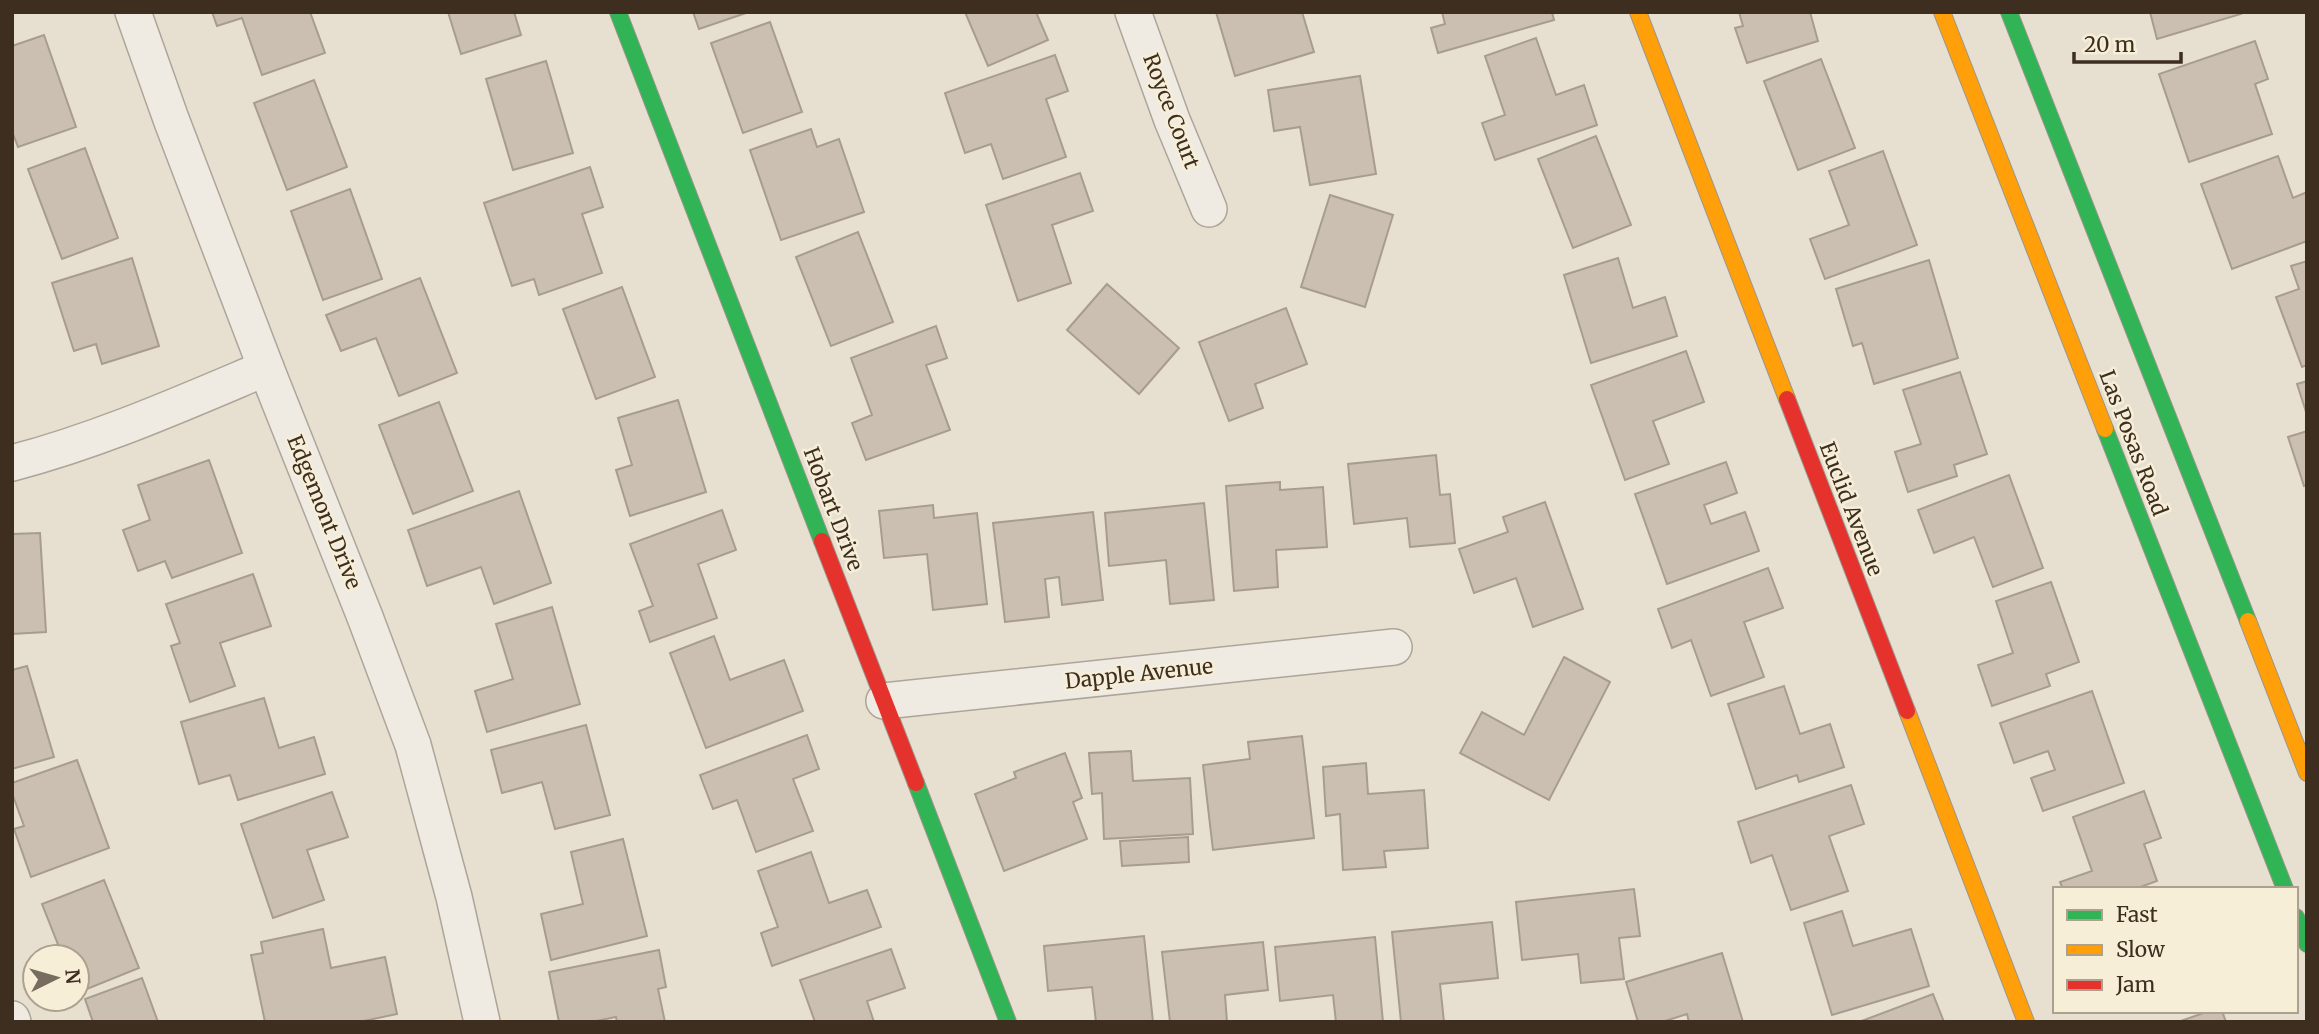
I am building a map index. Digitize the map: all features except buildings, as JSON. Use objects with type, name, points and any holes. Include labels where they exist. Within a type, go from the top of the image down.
[{"type":"street","name":"Edgemont Drive","points":[[133,12],[266,368],[413,745],[454,897],[482,1022]]},
{"type":"street","name":"Hobart Drive","points":[[618,12],[1008,1022]]},
{"type":"street","name":"Royce Court","points":[[1133,12],[1172,120],[1209,209]]},
{"type":"street","name":"Euclid Avenue","points":[[1638,12],[2026,1022]]},
{"type":"street","name":"Las Posas Road","points":[[1942,12],[2284,887]]},
{"type":"street","name":"Las Posas Road","points":[[2009,12],[2307,773]]},
{"type":"street","points":[[12,463],[59,451],[266,368]]},
{"type":"street","name":"Dapple Avenue","points":[[884,701],[1394,648]]},
{"type":"street","points":[[2298,922],[2307,944]]},
{"type":"traffic: fast","points":[[618,12],[822,541]]},
{"type":"traffic: fast","points":[[2009,12],[2248,621]]},
{"type":"traffic: fast","points":[[2105,429],[2284,887]]},
{"type":"traffic: fast","points":[[916,783],[1008,1022]]},
{"type":"traffic: fast","points":[[2298,922],[2307,944]]},
{"type":"traffic: slow","points":[[1638,12],[1787,399]]},
{"type":"traffic: slow","points":[[1942,12],[2105,429]]},
{"type":"traffic: slow","points":[[2248,621],[2307,773]]},
{"type":"traffic: slow","points":[[1907,711],[2026,1022]]},
{"type":"traffic: jam","points":[[1787,399],[1907,711]]},
{"type":"traffic: jam","points":[[822,541],[916,783]]}]
